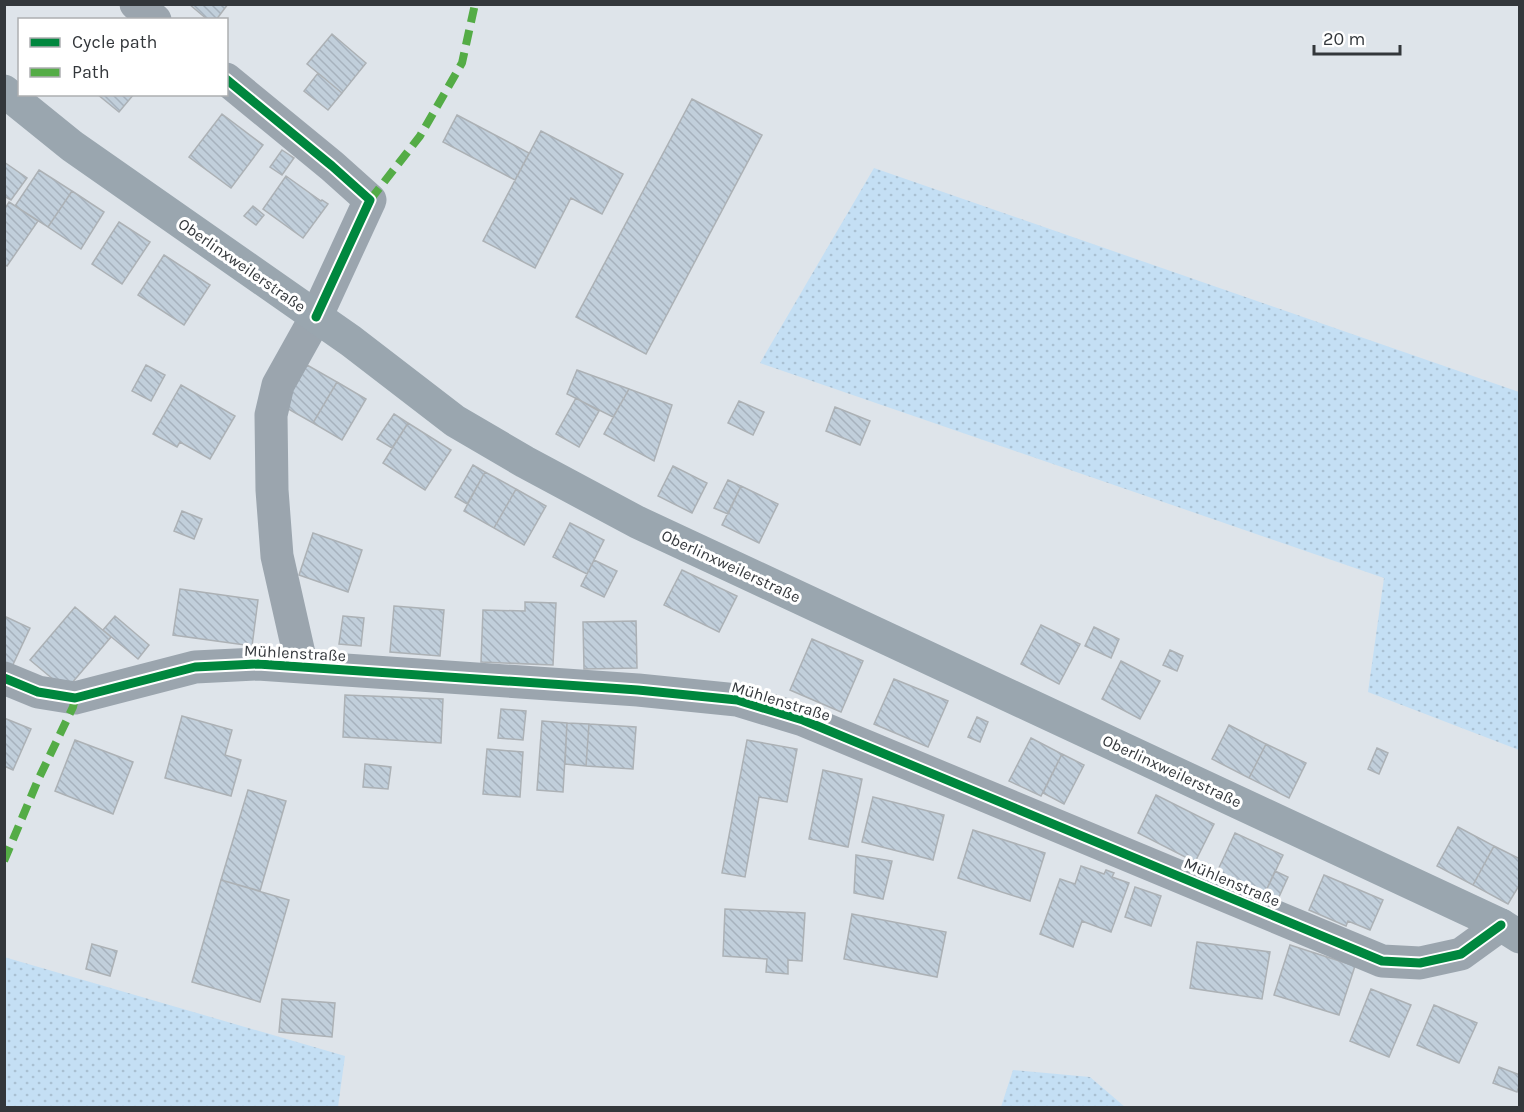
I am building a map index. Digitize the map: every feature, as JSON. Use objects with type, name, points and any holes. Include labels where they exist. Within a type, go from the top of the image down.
[{"type":"main road","name":"Oberlinxweilerstraße","points":[[4,90],[72,146],[316,317],[455,421],[525,462],[637,522],[1510,931]]},
{"type":"street","points":[[136,4],[153,18]]},
{"type":"street","name":"Mühlenstraße","points":[[228,81],[370,200],[316,317],[278,385],[272,415],[272,490],[277,556],[302,667]]},
{"type":"street","name":"Mühlenstraße","points":[[4,678],[38,692],[75,698],[195,667],[258,664],[638,690],[737,700],[803,720],[1382,961],[1420,963],[1461,954],[1510,931]]},
{"type":"shaded area","points":[[874,168],[1519,392],[1519,750],[1368,692],[1384,578],[760,363]]},
{"type":"shaded area","points":[[4,957],[345,1056],[338,1107],[5,1107]]},
{"type":"shaded area","points":[[1013,1070],[1090,1077],[1125,1107],[1001,1107]]},
{"type":"building","points":[[189,4],[228,4],[218,18],[206,18]]},
{"type":"building","points":[[332,34],[366,63],[342,93],[307,64]]},
{"type":"building","points":[[318,73],[342,93],[328,110],[304,91]]},
{"type":"building","points":[[99,96],[132,96],[119,112]]},
{"type":"building","points":[[692,99],[762,135],[646,354],[576,317]]},
{"type":"building","points":[[222,114],[263,145],[231,188],[189,157]]},
{"type":"building","points":[[457,115],[529,153],[515,180],[443,142]]},
{"type":"building","points":[[541,131],[623,174],[602,214],[571,198],[535,268],[483,241]]},
{"type":"building","points":[[282,150],[294,158],[282,175],[270,167]]},
{"type":"building","points":[[4,162],[27,178],[11,200],[4,196]]},
{"type":"building","points":[[39,170],[72,191],[48,227],[15,206]]},
{"type":"building","points":[[286,176],[328,204],[303,238],[263,209]]},
{"type":"building","points":[[72,191],[104,212],[81,249],[48,227]]},
{"type":"building","points":[[9,202],[38,221],[7,266],[4,264],[4,210]]},
{"type":"building","points":[[253,206],[264,215],[256,225],[244,216]]},
{"type":"building","points":[[119,222],[150,242],[122,284],[92,264]]},
{"type":"building","points":[[164,255],[210,285],[184,325],[138,295]]},
{"type":"building","points":[[146,365],[165,375],[151,401],[132,391]]},
{"type":"building","points":[[307,365],[337,382],[313,423],[283,406]]},
{"type":"building","points":[[577,370],[629,389],[613,417],[567,394]]},
{"type":"building","points":[[337,382],[366,399],[342,440],[313,423]]},
{"type":"building","points":[[181,385],[235,416],[210,459],[180,442],[177,447],[153,434]]},
{"type":"building","points":[[629,389],[672,405],[654,461],[604,434]]},
{"type":"building","points":[[576,398],[599,411],[579,447],[556,434]]},
{"type":"building","points":[[739,401],[764,412],[753,435],[728,423]]},
{"type":"building","points":[[835,407],[870,421],[860,445],[826,431]]},
{"type":"building","points":[[394,414],[408,423],[392,448],[377,439]]},
{"type":"building","points":[[408,423],[451,450],[425,490],[383,463]]},
{"type":"building","points":[[473,465],[485,472],[467,504],[455,497]]},
{"type":"building","points":[[673,466],[707,483],[692,513],[658,496]]},
{"type":"building","points":[[485,472],[516,489],[494,528],[464,511]]},
{"type":"building","points":[[728,480],[741,486],[728,514],[714,508]]},
{"type":"building","points":[[741,486],[778,504],[759,543],[722,525]]},
{"type":"building","points":[[516,489],[546,506],[524,545],[494,528]]},
{"type":"building","points":[[182,511],[202,519],[194,539],[174,531]]},
{"type":"building","points":[[570,523],[604,540],[587,574],[553,557]]},
{"type":"building","points":[[313,533],[362,550],[348,592],[299,575]]},
{"type":"building","points":[[594,560],[617,571],[604,597],[581,586]]},
{"type":"building","points":[[682,570],[737,596],[719,632],[664,605]]},
{"type":"building","points":[[180,589],[258,600],[252,646],[173,635]]},
{"type":"building","points":[[525,602],[556,603],[553,665],[481,662],[483,610],[525,611]]},
{"type":"building","points":[[394,606],[444,610],[440,656],[390,652]]},
{"type":"building","points":[[75,607],[111,637],[66,690],[30,660]]},
{"type":"building","points":[[4,616],[30,628],[10,671],[4,668]]},
{"type":"building","points":[[115,616],[149,645],[138,659],[103,630]]},
{"type":"building","points":[[343,616],[364,618],[361,646],[339,644]]},
{"type":"building","points":[[636,621],[637,668],[584,669],[583,622]]},
{"type":"building","points":[[1041,625],[1080,644],[1059,684],[1021,664]]},
{"type":"building","points":[[1094,627],[1119,639],[1111,658],[1085,646]]},
{"type":"building","points":[[812,639],[863,661],[841,712],[790,690]]},
{"type":"building","points":[[1170,650],[1183,656],[1177,671],[1163,665]]},
{"type":"building","points":[[1121,661],[1160,681],[1140,719],[1102,699]]},
{"type":"building","points":[[894,679],[948,701],[928,747],[874,724]]},
{"type":"building","points":[[345,695],[443,699],[441,743],[343,737]]},
{"type":"building","points":[[501,709],[526,711],[523,740],[498,738]]},
{"type":"building","points":[[182,716],[232,730],[225,755],[241,760],[231,796],[165,778]]},
{"type":"building","points":[[977,717],[988,722],[980,742],[968,737]]},
{"type":"building","points":[[4,718],[31,729],[13,770],[4,766]]},
{"type":"building","points":[[542,721],[567,723],[563,792],[537,790]]},
{"type":"building","points":[[567,723],[589,724],[586,766],[565,764]]},
{"type":"building","points":[[589,724],[636,727],[633,769],[586,766]]},
{"type":"building","points":[[1229,725],[1266,744],[1249,778],[1212,759]]},
{"type":"building","points":[[1031,738],[1062,754],[1041,796],[1009,781]]},
{"type":"building","points":[[75,740],[133,762],[113,814],[55,791]]},
{"type":"building","points":[[747,740],[797,749],[787,802],[759,797],[745,877],[722,873]]},
{"type":"building","points":[[1266,744],[1306,763],[1289,798],[1249,778]]},
{"type":"building","points":[[1377,748],[1388,753],[1379,774],[1368,769]]},
{"type":"building","points":[[487,749],[523,752],[520,797],[483,794]]},
{"type":"building","points":[[1062,754],[1084,765],[1064,804],[1043,793]]},
{"type":"building","points":[[365,764],[391,767],[388,789],[363,787]]},
{"type":"building","points":[[823,770],[862,779],[848,847],[809,839]]},
{"type":"building","points":[[248,790],[286,801],[260,891],[221,880]]},
{"type":"building","points":[[1156,795],[1214,824],[1195,862],[1138,833]]},
{"type":"building","points":[[873,797],[944,815],[933,860],[862,842]]},
{"type":"building","points":[[1458,827],[1494,846],[1473,885],[1437,866]]},
{"type":"building","points":[[973,830],[1045,853],[1030,901],[958,878]]},
{"type":"building","points":[[1235,833],[1283,855],[1265,893],[1217,872]]},
{"type":"building","points":[[1494,846],[1520,859],[1520,884],[1508,904],[1473,885]]},
{"type":"building","points":[[856,855],[892,861],[883,899],[854,893]]},
{"type":"building","points":[[1081,866],[1104,874],[1106,870],[1114,873],[1112,877],[1129,883],[1111,932],[1082,921],[1073,947],[1040,934],[1060,879],[1075,884]]},
{"type":"building","points":[[1275,871],[1288,877],[1278,899],[1265,893]]},
{"type":"building","points":[[1324,875],[1383,900],[1370,930],[1348,921],[1346,926],[1309,910]]},
{"type":"building","points":[[221,880],[289,900],[260,1002],[192,982]]},
{"type":"building","points":[[1135,887],[1161,896],[1151,926],[1125,917]]},
{"type":"building","points":[[725,909],[805,913],[802,961],[788,960],[788,974],[766,972],[767,959],[723,956]]},
{"type":"building","points":[[852,914],[946,932],[937,977],[844,959]]},
{"type":"building","points":[[1197,942],[1270,952],[1262,999],[1190,988]]},
{"type":"building","points":[[92,944],[117,951],[110,976],[86,969]]},
{"type":"building","points":[[1290,945],[1355,966],[1339,1015],[1274,995]]},
{"type":"building","points":[[1371,989],[1411,1005],[1389,1057],[1350,1041]]},
{"type":"building","points":[[282,999],[335,1003],[332,1037],[279,1032]]},
{"type":"building","points":[[1434,1005],[1477,1023],[1459,1063],[1417,1045]]},
{"type":"building","points":[[1499,1067],[1520,1075],[1517,1092],[1493,1083]]},
{"type":"marked path","points":[[370,200],[420,136],[462,63],[475,4]]},
{"type":"marked path","points":[[4,861],[75,698]]},
{"type":"cycle path","points":[[228,81],[370,200],[316,317]]},
{"type":"cycle path","points":[[4,678],[38,692],[75,698],[195,667],[258,664],[638,690],[737,700],[803,720],[1382,961],[1420,963],[1461,954],[1501,925]]}]
